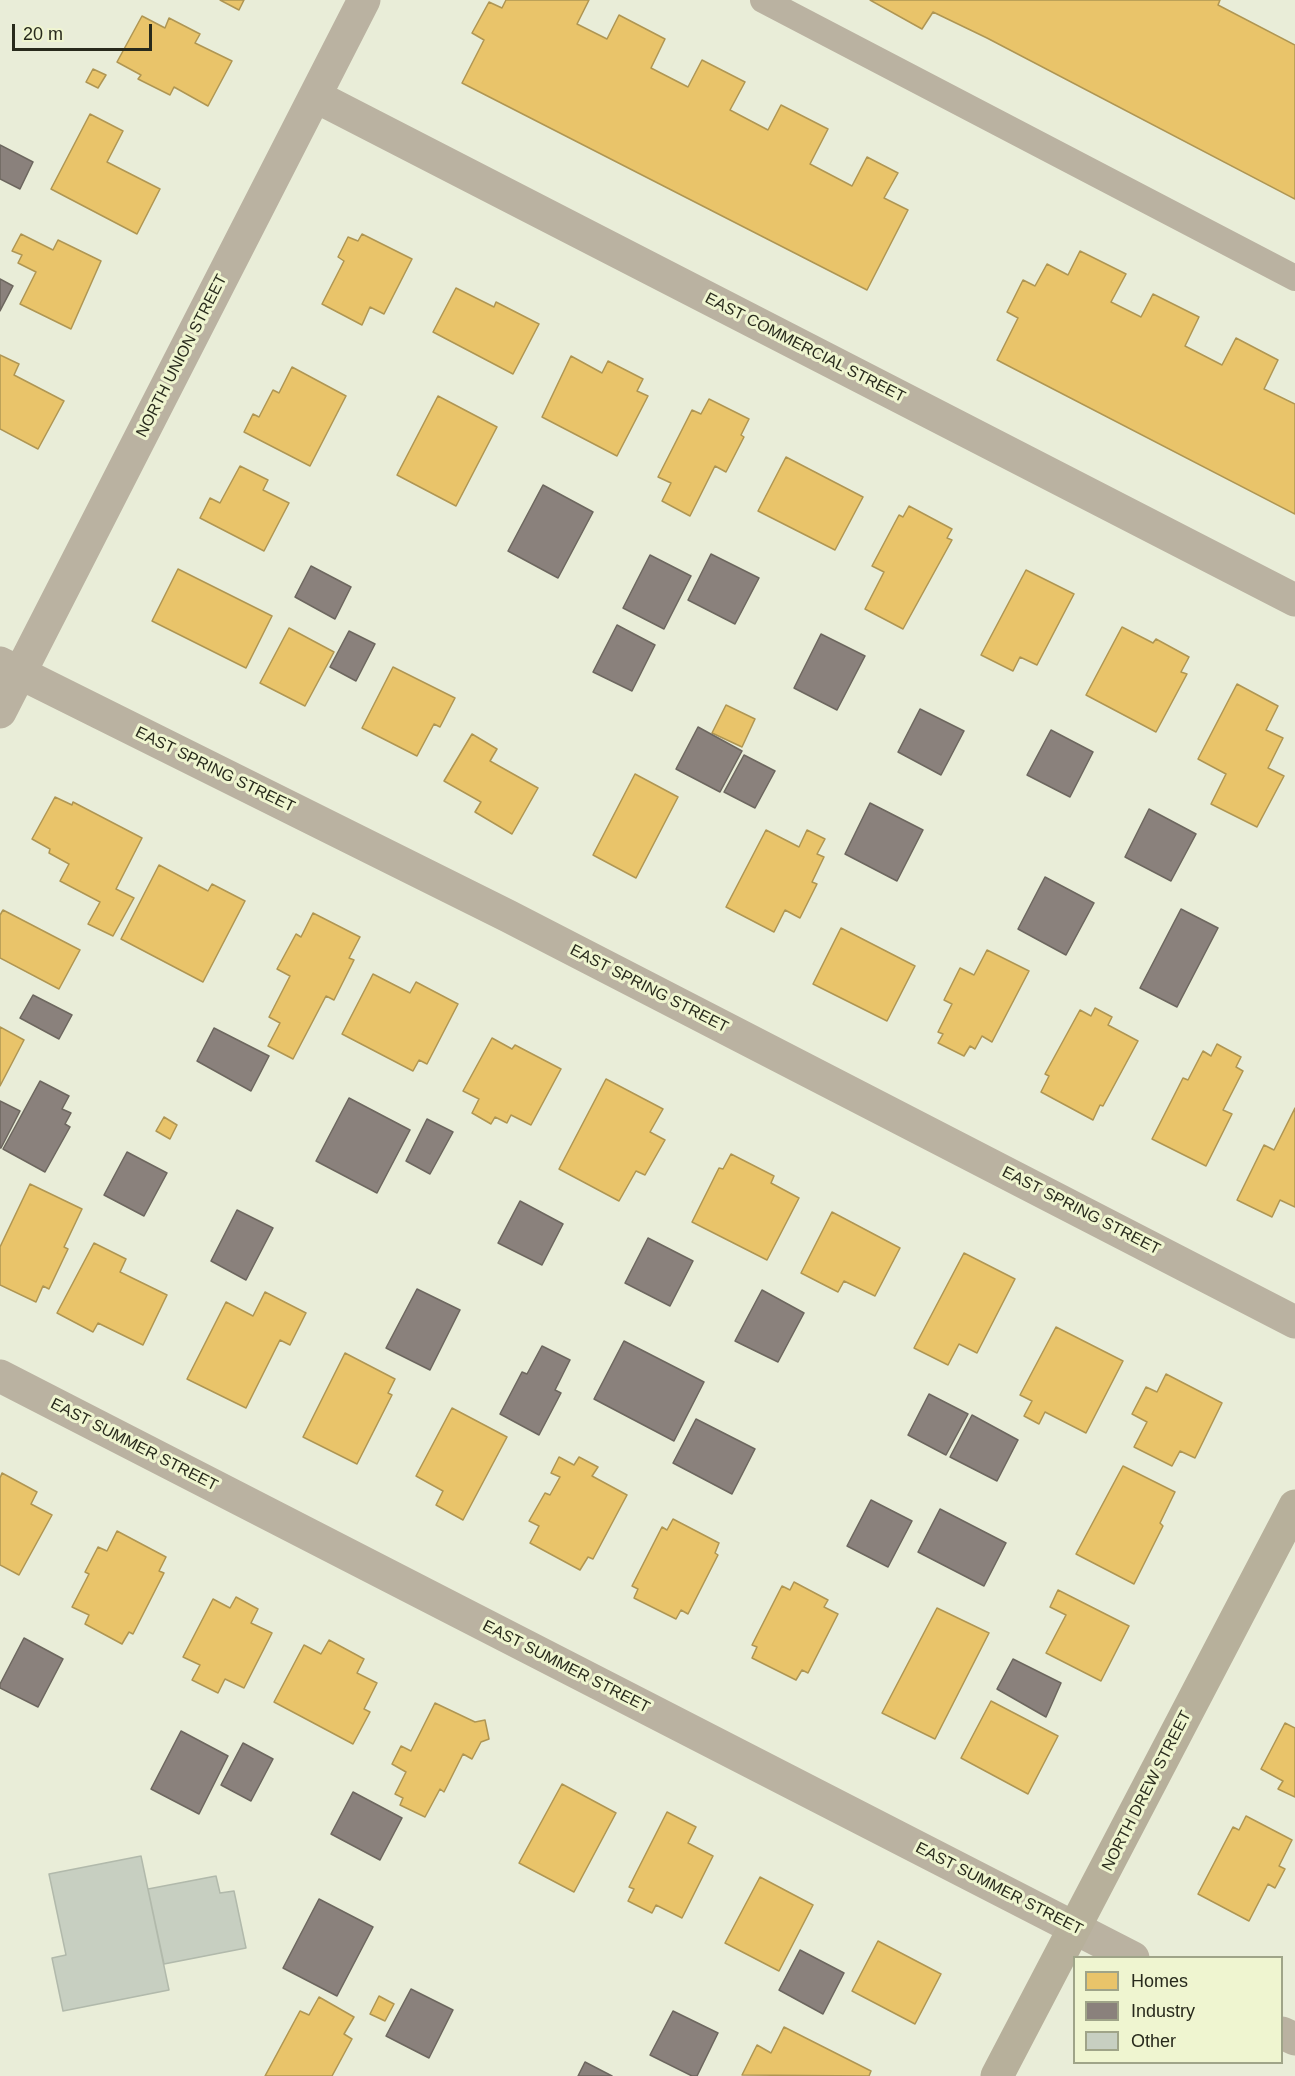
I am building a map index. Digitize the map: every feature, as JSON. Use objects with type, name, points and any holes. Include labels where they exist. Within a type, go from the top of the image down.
[{"type":"street","name":"NORTH UNION STREET","points":[[0,712],[10,668],[364,0]]},
{"type":"street","name":"EAST COMMERCIAL STREET","points":[[315,96],[1295,600]]},
{"type":"street","name":"EAST SPRING STREET","points":[[10,668],[519,921],[1295,1322]]},
{"type":"street","name":"EAST SUMMER STREET","points":[[0,1376],[1129,1956]]},
{"type":"street","name":"NORTH DREW STREET","points":[[997,2076],[1295,1506]]},
{"type":"lane","points":[[763,0],[1295,278]]},
{"type":"building: Homes","points":[[220,0],[244,0],[239,10]]},
{"type":"building: Homes","points":[[506,0],[589,0],[577,24],[607,39],[619,15],[665,39],[651,68],[688,87],[702,60],[745,82],[730,110],[768,130],[781,105],[828,129],[810,164],[852,186],[867,157],[898,173],[884,198],[908,210],[867,290],[462,83],[484,40],[472,33],[489,2],[502,8]]},
{"type":"building: Homes","points":[[870,0],[1220,0],[1218,5],[1295,45],[1295,199],[933,12],[922,29]]},
{"type":"building: Homes","points":[[142,16],[165,28],[169,18],[200,34],[195,43],[232,61],[208,106],[174,87],[170,95],[138,79],[141,75],[117,62]]},
{"type":"building: Homes","points":[[93,69],[106,75],[98,88],[86,82]]},
{"type":"building: Homes","points":[[90,114],[123,131],[107,162],[160,189],[137,234],[51,189]]},
{"type":"building: Homes","points":[[21,234],[53,250],[58,240],[101,261],[71,329],[20,304],[36,272],[18,263],[22,255],[12,251]]},
{"type":"building: Homes","points":[[362,234],[412,259],[384,314],[370,307],[362,325],[322,304],[344,261],[338,257],[348,237],[358,241]]},
{"type":"building: Homes","points":[[1080,251],[1126,274],[1111,302],[1141,317],[1153,294],[1199,317],[1185,346],[1222,365],[1236,338],[1278,360],[1264,389],[1295,404],[1295,514],[997,360],[1018,318],[1007,312],[1023,280],[1035,286],[1047,264],[1068,275]]},
{"type":"building: Homes","points":[[456,288],[494,307],[496,302],[539,324],[513,374],[433,332]]},
{"type":"building: Homes","points":[[0,355],[19,364],[14,375],[64,401],[38,449],[0,429]]},
{"type":"building: Homes","points":[[571,356],[602,373],[608,361],[643,379],[637,391],[648,396],[617,456],[542,417]]},
{"type":"building: Homes","points":[[292,367],[346,396],[310,466],[244,432],[253,414],[259,417],[273,390],[279,393]]},
{"type":"building: Homes","points":[[438,396],[497,427],[456,506],[397,475]]},
{"type":"building: Homes","points":[[709,399],[749,419],[741,435],[744,437],[726,472],[715,466],[690,516],[662,501],[671,483],[658,477],[692,410],[701,414]]},
{"type":"building: Homes","points":[[786,457],[863,497],[835,550],[758,511]]},
{"type":"building: Homes","points":[[240,466],[268,480],[263,490],[289,503],[264,551],[200,518],[210,498],[220,503]]},
{"type":"building: Homes","points":[[909,506],[952,529],[947,538],[952,540],[903,629],[865,609],[884,572],[872,566],[899,515],[903,517]]},
{"type":"building: Homes","points":[[178,569],[272,616],[246,668],[152,621]]},
{"type":"building: Homes","points":[[1026,570],[1074,594],[1037,665],[1020,657],[1013,671],[981,655]]},
{"type":"building: Homes","points":[[1122,627],[1153,643],[1156,639],[1189,657],[1181,672],[1187,674],[1156,732],[1086,695]]},
{"type":"building: Homes","points":[[289,628],[334,652],[305,706],[260,683]]},
{"type":"building: Homes","points":[[393,667],[455,698],[440,727],[434,724],[417,756],[362,728]]},
{"type":"building: Homes","points":[[1237,684],[1278,706],[1266,730],[1283,738],[1268,768],[1284,776],[1257,827],[1211,804],[1226,774],[1198,759]]},
{"type":"building: Homes","points":[[726,705],[755,719],[742,747],[712,733]]},
{"type":"building: Homes","points":[[472,734],[497,749],[490,761],[538,788],[512,834],[475,812],[481,802],[444,781]]},
{"type":"building: Homes","points":[[635,774],[678,797],[636,878],[593,855]]},
{"type":"building: Homes","points":[[55,797],[72,805],[73,802],[142,838],[116,889],[134,898],[113,936],[88,924],[100,902],[60,881],[69,864],[49,853],[50,849],[32,839]]},
{"type":"building: Homes","points":[[766,830],[799,847],[807,830],[825,839],[817,854],[824,857],[812,882],[817,884],[800,918],[785,910],[774,932],[726,907]]},
{"type":"building: Homes","points":[[159,865],[208,891],[212,884],[245,901],[203,982],[121,939]]},
{"type":"building: Homes","points":[[3,910],[80,950],[59,989],[0,958],[0,915]]},
{"type":"building: Homes","points":[[313,913],[360,937],[349,958],[354,960],[334,1000],[326,996],[293,1059],[268,1046],[280,1023],[269,1017],[290,976],[277,969],[296,934],[301,937]]},
{"type":"building: Homes","points":[[841,928],[915,966],[887,1021],[813,984]]},
{"type":"building: Homes","points":[[987,950],[1029,971],[992,1042],[982,1036],[975,1049],[970,1046],[964,1056],[938,1043],[943,1034],[938,1032],[952,1004],[944,1000],[960,968],[974,975]]},
{"type":"building: Homes","points":[[373,974],[410,993],[416,982],[458,1004],[427,1064],[419,1060],[413,1071],[342,1034]]},
{"type":"building: Homes","points":[[1095,1008],[1112,1017],[1108,1025],[1138,1041],[1093,1120],[1041,1092],[1049,1076],[1045,1074],[1080,1010],[1091,1016]]},
{"type":"building: Homes","points":[[0,1027],[24,1040],[0,1086]]},
{"type":"building: Homes","points":[[492,1038],[512,1049],[515,1045],[561,1069],[531,1125],[511,1115],[507,1123],[495,1117],[491,1124],[472,1113],[479,1099],[463,1091]]},
{"type":"building: Homes","points":[[1217,1044],[1241,1057],[1236,1067],[1243,1071],[1223,1110],[1232,1114],[1206,1166],[1152,1139],[1183,1078],[1188,1080],[1203,1051],[1211,1056]]},
{"type":"building: Homes","points":[[606,1079],[663,1109],[650,1132],[665,1140],[645,1175],[636,1171],[619,1201],[559,1169]]},
{"type":"building: Homes","points":[[1295,1108],[1295,1207],[1280,1200],[1272,1217],[1237,1200],[1264,1145],[1274,1150]]},
{"type":"building: Homes","points":[[164,1117],[177,1125],[170,1139],[156,1131]]},
{"type":"building: Homes","points":[[731,1154],[774,1176],[771,1183],[799,1198],[767,1260],[692,1222],[719,1168],[723,1169]]},
{"type":"building: Homes","points":[[30,1184],[82,1209],[64,1247],[68,1249],[49,1289],[43,1286],[36,1302],[0,1285],[0,1247]]},
{"type":"building: Homes","points":[[832,1212],[900,1248],[875,1296],[844,1281],[838,1292],[801,1273]]},
{"type":"building: Homes","points":[[94,1243],[126,1259],[120,1272],[167,1295],[143,1345],[98,1323],[93,1332],[57,1313]]},
{"type":"building: Homes","points":[[964,1253],[1015,1279],[977,1353],[959,1344],[948,1365],[914,1348]]},
{"type":"building: Homes","points":[[265,1292],[306,1313],[290,1345],[280,1340],[246,1408],[187,1379],[226,1302],[253,1316]]},
{"type":"building: Homes","points":[[1056,1327],[1123,1361],[1086,1433],[1045,1412],[1039,1424],[1024,1416],[1032,1401],[1020,1395]]},
{"type":"building: Homes","points":[[345,1353],[395,1379],[388,1393],[392,1395],[357,1464],[303,1437]]},
{"type":"building: Homes","points":[[1166,1374],[1222,1403],[1195,1458],[1180,1451],[1172,1466],[1134,1447],[1147,1422],[1132,1414],[1146,1387],[1157,1392]]},
{"type":"building: Homes","points":[[452,1408],[507,1437],[463,1520],[436,1505],[443,1491],[416,1476]]},
{"type":"building: Homes","points":[[559,1457],[574,1465],[579,1457],[598,1467],[592,1476],[627,1495],[593,1559],[588,1557],[580,1570],[530,1543],[539,1526],[529,1521],[545,1493],[550,1495],[560,1477],[551,1473]]},
{"type":"building: Homes","points":[[1123,1466],[1175,1492],[1160,1523],[1163,1526],[1134,1584],[1076,1554]]},
{"type":"building: Homes","points":[[2,1473],[37,1492],[31,1504],[52,1515],[19,1575],[0,1565],[0,1478]]},
{"type":"building: Homes","points":[[673,1519],[719,1543],[715,1553],[718,1555],[688,1614],[681,1610],[676,1619],[634,1598],[638,1589],[632,1586],[662,1527],[667,1530]]},
{"type":"building: Homes","points":[[117,1531],[166,1557],[159,1571],[164,1573],[133,1634],[129,1632],[122,1644],[85,1624],[89,1615],[72,1607],[89,1574],[85,1572],[98,1547],[107,1551]]},
{"type":"building: Homes","points":[[794,1582],[828,1600],[824,1607],[838,1614],[808,1673],[802,1670],[796,1680],[752,1658],[757,1647],[752,1645],[782,1586],[790,1590]]},
{"type":"building: Homes","points":[[1058,1590],[1129,1626],[1101,1681],[1046,1653],[1066,1615],[1050,1607]]},
{"type":"building: Homes","points":[[236,1597],[258,1609],[251,1623],[272,1633],[244,1688],[225,1679],[218,1693],[192,1680],[200,1665],[183,1657],[213,1599],[230,1608]]},
{"type":"building: Homes","points":[[937,1608],[989,1633],[935,1739],[882,1713]]},
{"type":"building: Homes","points":[[329,1640],[364,1659],[357,1673],[377,1683],[364,1709],[370,1712],[353,1744],[274,1702],[304,1645],[321,1654]]},
{"type":"building: Homes","points":[[991,1701],[1058,1736],[1028,1794],[961,1758]]},
{"type":"building: Homes","points":[[435,1703],[475,1722],[485,1720],[489,1739],[481,1742],[472,1759],[463,1754],[444,1792],[440,1789],[425,1817],[400,1805],[403,1798],[395,1794],[406,1772],[392,1764],[401,1746],[411,1751]]},
{"type":"building: Homes","points":[[1285,1723],[1295,1728],[1295,1797],[1278,1789],[1283,1781],[1261,1769]]},
{"type":"building: Homes","points":[[562,1784],[616,1813],[574,1892],[519,1863]]},
{"type":"building: Homes","points":[[667,1812],[696,1827],[688,1843],[713,1856],[682,1918],[656,1905],[652,1913],[628,1901],[634,1889],[629,1887]]},
{"type":"building: Homes","points":[[1246,1816],[1292,1840],[1279,1866],[1285,1869],[1275,1888],[1268,1884],[1249,1921],[1198,1894],[1233,1827],[1239,1830]]},
{"type":"building: Homes","points":[[760,1877],[813,1905],[779,1971],[725,1943]]},
{"type":"building: Homes","points":[[878,1941],[941,1974],[915,2024],[852,1991]]},
{"type":"building: Homes","points":[[379,1996],[394,2004],[385,2021],[370,2014]]},
{"type":"building: Homes","points":[[319,1997],[354,2017],[344,2034],[352,2039],[332,2076],[265,2076],[300,2011],[309,2015]]},
{"type":"building: Homes","points":[[784,2027],[871,2071],[869,2076],[742,2075],[757,2045],[771,2053]]},
{"type":"building: Industry","points":[[0,145],[33,162],[20,189],[0,179]]},
{"type":"building: Industry","points":[[0,279],[13,286],[0,311]]},
{"type":"building: Industry","points":[[543,485],[593,512],[558,578],[508,551]]},
{"type":"building: Industry","points":[[711,554],[759,578],[735,624],[688,600]]},
{"type":"building: Industry","points":[[650,555],[691,576],[664,629],[623,608]]},
{"type":"building: Industry","points":[[311,566],[351,587],[335,619],[295,597]]},
{"type":"building: Industry","points":[[617,625],[655,645],[632,691],[593,672]]},
{"type":"building: Industry","points":[[349,631],[375,644],[356,681],[330,667]]},
{"type":"building: Industry","points":[[821,634],[865,656],[837,710],[794,688]]},
{"type":"building: Industry","points":[[920,709],[964,731],[941,775],[898,752]]},
{"type":"building: Industry","points":[[698,727],[742,751],[720,792],[676,769]]},
{"type":"building: Industry","points":[[1051,730],[1093,752],[1070,797],[1027,775]]},
{"type":"building: Industry","points":[[744,755],[775,771],[755,808],[724,792]]},
{"type":"building: Industry","points":[[870,803],[923,830],[897,881],[845,854]]},
{"type":"building: Industry","points":[[1149,809],[1196,834],[1171,881],[1125,857]]},
{"type":"building: Industry","points":[[1045,877],[1094,903],[1066,955],[1018,929]]},
{"type":"building: Industry","points":[[1181,909],[1218,928],[1177,1007],[1140,988]]},
{"type":"building: Industry","points":[[33,995],[72,1015],[59,1039],[20,1018]]},
{"type":"building: Industry","points":[[214,1028],[269,1056],[251,1091],[197,1061]]},
{"type":"building: Industry","points":[[40,1081],[69,1096],[62,1109],[71,1113],[65,1124],[70,1127],[45,1172],[3,1149]]},
{"type":"building: Industry","points":[[349,1098],[410,1130],[377,1193],[316,1161]]},
{"type":"building: Industry","points":[[0,1101],[20,1111],[1,1148],[0,1148]]},
{"type":"building: Industry","points":[[427,1119],[453,1132],[430,1174],[406,1161]]},
{"type":"building: Industry","points":[[127,1152],[167,1173],[144,1216],[104,1195]]},
{"type":"building: Industry","points":[[520,1201],[563,1224],[542,1265],[498,1243]]},
{"type":"building: Industry","points":[[237,1210],[273,1228],[246,1280],[211,1261]]},
{"type":"building: Industry","points":[[648,1238],[693,1261],[670,1306],[625,1283]]},
{"type":"building: Industry","points":[[417,1289],[460,1310],[430,1370],[386,1348]]},
{"type":"building: Industry","points":[[762,1290],[804,1313],[778,1362],[735,1341]]},
{"type":"building: Industry","points":[[624,1341],[704,1382],[674,1441],[594,1399]]},
{"type":"building: Industry","points":[[542,1346],[570,1360],[555,1390],[561,1393],[539,1435],[500,1414],[522,1372],[527,1374]]},
{"type":"building: Industry","points":[[929,1394],[968,1414],[946,1455],[908,1435]]},
{"type":"building: Industry","points":[[972,1415],[1018,1440],[997,1481],[950,1457]]},
{"type":"building: Industry","points":[[696,1419],[755,1449],[732,1494],[673,1463]]},
{"type":"building: Industry","points":[[871,1500],[912,1521],[888,1567],[847,1546]]},
{"type":"building: Industry","points":[[940,1509],[1006,1543],[984,1586],[918,1552]]},
{"type":"building: Industry","points":[[24,1638],[63,1659],[38,1707],[0,1688]]},
{"type":"building: Industry","points":[[1013,1659],[1061,1683],[1046,1717],[997,1689]]},
{"type":"building: Industry","points":[[181,1731],[228,1756],[199,1814],[151,1789]]},
{"type":"building: Industry","points":[[243,1743],[273,1759],[251,1801],[221,1785]]},
{"type":"building: Industry","points":[[353,1792],[402,1818],[380,1860],[331,1834]]},
{"type":"building: Industry","points":[[319,1899],[373,1927],[337,1996],[283,1968]]},
{"type":"building: Industry","points":[[800,1950],[844,1973],[823,2014],[779,1990]]},
{"type":"building: Industry","points":[[411,1989],[453,2010],[429,2058],[386,2036]]},
{"type":"building: Industry","points":[[673,2011],[718,2033],[697,2076],[692,2076],[650,2055]]},
{"type":"building: Industry","points":[[585,2062],[612,2076],[578,2076]]},
{"type":"building: Other","points":[[141,1856],[169,1990],[63,2011],[52,1958],[66,1955],[49,1874]]},
{"type":"building: Other","points":[[216,1876],[220,1893],[234,1891],[246,1948],[164,1964],[148,1889]]}]
